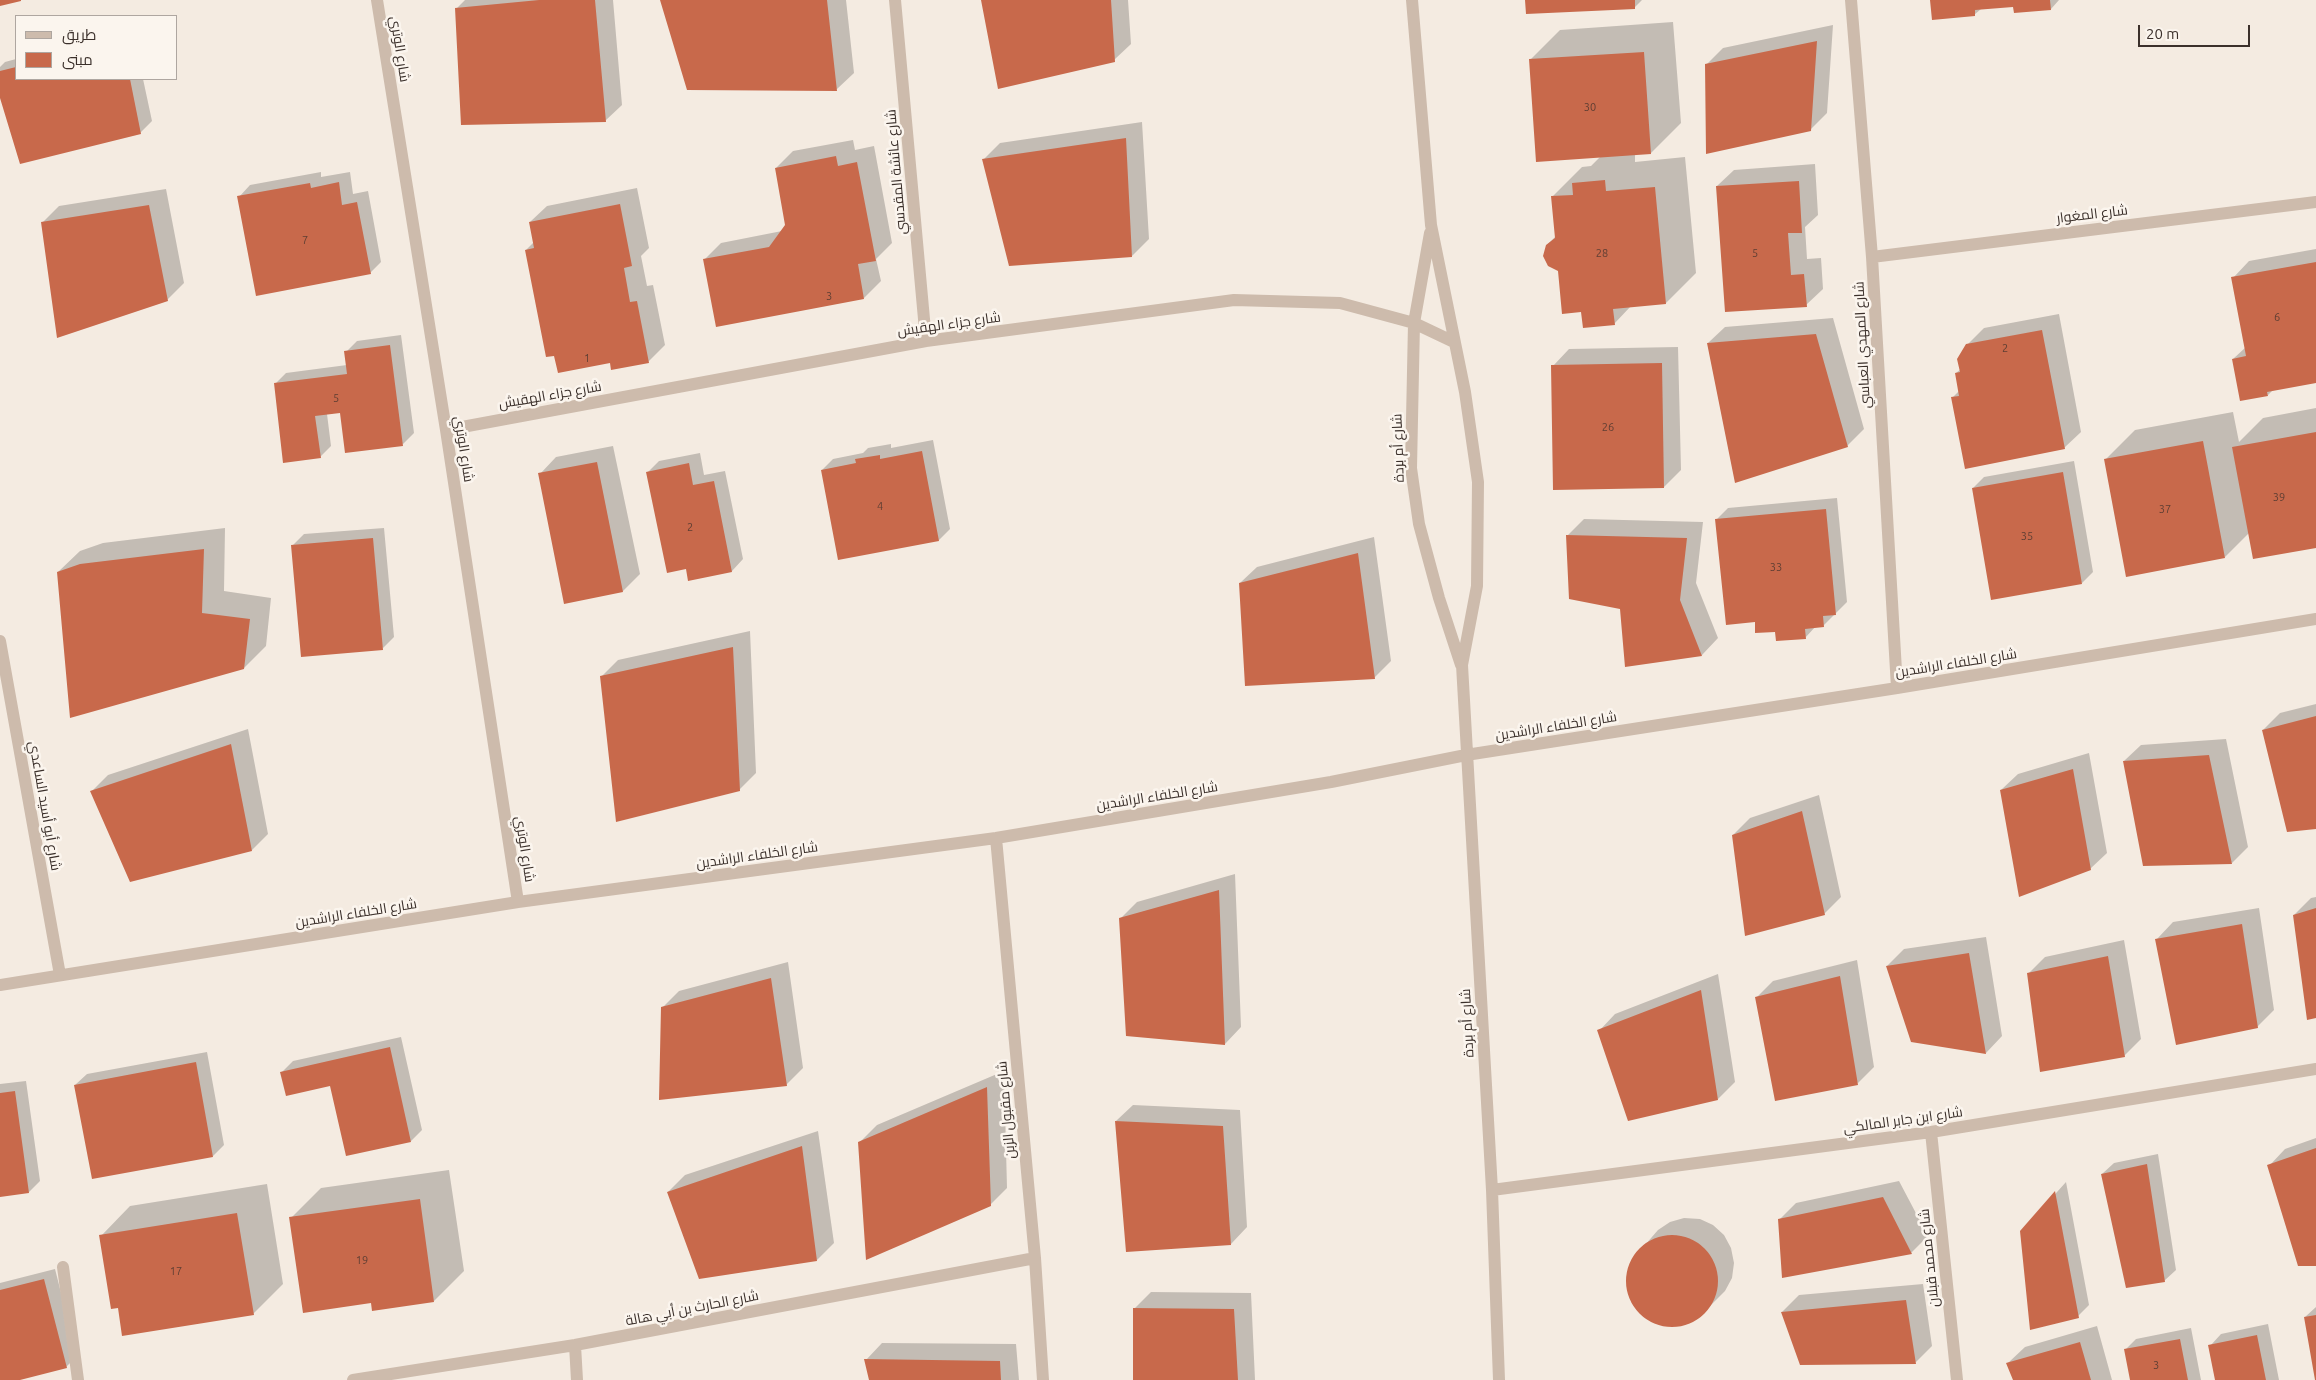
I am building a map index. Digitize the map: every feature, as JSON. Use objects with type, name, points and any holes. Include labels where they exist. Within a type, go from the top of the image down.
[{"type":"street","name":"شارع الوتري","points":[[377,0],[446,430],[518,902]]},
{"type":"street","name":"شارع عائشة المقدسي","points":[[895,0],[926,341]]},
{"type":"street","name":"شارع أم بردة","points":[[1412,0],[1431,226],[1465,392],[1478,482],[1477,586],[1462,665],[1492,1190],[1499,1380]]},
{"type":"street","name":"شارع المهدي العباسي","points":[[1851,0],[1872,257],[1897,688]]},
{"type":"street","name":"شارع المغوار","points":[[1872,257],[2316,202]]},
{"type":"street","name":"شارع أم بردة","points":[[1431,226],[1414,323],[1412,385],[1413,478],[1419,524],[1439,598],[1462,665]]},
{"type":"street","name":"شارع جزاء الهقيش","points":[[446,430],[926,341],[1234,300],[1340,303],[1414,323],[1454,342]]},
{"type":"street","name":"شارع الخلفاء الراشدين","points":[[0,985],[518,902],[996,838],[1331,782],[1466,755],[1897,688],[2316,619]]},
{"type":"street","name":"شارع أبو أسيد الساعدي","points":[[0,641],[60,975]]},
{"type":"street","name":"شارع مقبول الزبن","points":[[996,838],[1035,1258],[1042,1380]]},
{"type":"street","name":"شارع ابن جابر المالكي","points":[[1492,1190],[1931,1132],[2316,1068]]},
{"type":"street","name":"شارع محمد قبلان","points":[[1931,1132],[1957,1380]]},
{"type":"street","name":"شارع الحارث بن أبي هالة","points":[[353,1380],[575,1345],[1035,1258]]},
{"type":"street","points":[[63,1267],[78,1380]]},
{"type":"street","points":[[575,1345],[577,1380]]},
{"type":"building","points":[[0,0],[21,0],[21,1],[0,6]]},
{"type":"building","points":[[539,0],[595,0],[606,122],[461,125],[455,8]]},
{"type":"building","points":[[660,0],[827,0],[837,91],[687,90]]},
{"type":"building","points":[[981,0],[1111,0],[1115,62],[998,89]]},
{"type":"building","points":[[1525,0],[1635,0],[1635,9],[1526,14]]},
{"type":"building","points":[[1930,0],[2050,0],[2051,10],[2014,13],[2013,7],[1975,10],[1975,16],[1932,20]]},
{"type":"building","points":[[1817,41],[1811,131],[1706,154],[1705,64]]},
{"type":"building","points":[[1644,52],[1651,154],[1536,162],[1529,59]]},
{"type":"building","points":[[15,67],[15,80],[130,80],[141,134],[20,164],[0,98],[0,71]]},
{"type":"building","points":[[1126,138],[1132,257],[1009,266],[982,159]]},
{"type":"building","points":[[836,156],[838,166],[857,162],[876,261],[858,264],[864,299],[716,327],[703,259],[769,247],[785,225],[775,168]]},
{"type":"building","points":[[1605,180],[1606,191],[1655,187],[1666,304],[1613,309],[1615,325],[1583,328],[1581,312],[1562,314],[1558,271],[1548,266],[1543,256],[1546,245],[1555,238],[1551,196],[1573,195],[1572,183]]},
{"type":"building","points":[[1799,181],[1802,233],[1788,233],[1791,275],[1804,274],[1807,307],[1725,312],[1716,186]]},
{"type":"building","points":[[339,182],[342,205],[357,202],[371,274],[256,296],[237,196],[310,183],[311,188]]},
{"type":"building","points":[[620,204],[632,266],[624,268],[630,302],[637,301],[649,363],[611,370],[610,363],[558,373],[554,356],[546,357],[525,250],[534,248],[529,222]]},
{"type":"building","points":[[149,205],[168,301],[57,338],[41,222]]},
{"type":"building","points":[[2316,262],[2316,383],[2267,392],[2268,396],[2240,401],[2232,359],[2246,356],[2231,277]]},
{"type":"building","points":[[2042,330],[2065,449],[1965,469],[1951,397],[1959,396],[1955,373],[1960,372],[1957,359],[1966,344]]},
{"type":"building","points":[[1816,334],[1848,447],[1735,483],[1707,343]]},
{"type":"building","points":[[390,345],[403,446],[345,453],[340,413],[315,416],[321,458],[283,463],[274,383],[347,374],[344,351]]},
{"type":"building","points":[[1662,363],[1664,488],[1553,490],[1551,365]]},
{"type":"building","points":[[2316,432],[2316,548],[2253,559],[2232,447]]},
{"type":"building","points":[[2203,441],[2225,558],[2126,577],[2104,459]]},
{"type":"building","points":[[922,451],[939,541],[838,560],[821,470],[856,463],[855,459],[880,455],[880,459]]},
{"type":"building","points":[[597,462],[623,592],[564,604],[538,473]]},
{"type":"building","points":[[689,463],[693,485],[714,481],[732,572],[688,581],[686,569],[667,573],[646,472]]},
{"type":"building","points":[[2063,472],[2082,584],[1991,600],[1972,488]]},
{"type":"building","points":[[1826,509],[1836,615],[1823,616],[1824,627],[1805,629],[1806,639],[1776,641],[1775,632],[1755,633],[1755,622],[1726,625],[1715,519]]},
{"type":"building","points":[[1566,535],[1687,538],[1680,600],[1702,656],[1625,667],[1620,609],[1569,599]]},
{"type":"building","points":[[373,538],[383,650],[301,657],[291,545]]},
{"type":"building","points":[[204,549],[202,613],[250,619],[244,669],[70,718],[57,572],[80,564]]},
{"type":"building","points":[[1358,553],[1375,679],[1245,686],[1239,583]]},
{"type":"building","points":[[733,647],[740,791],[616,822],[600,676]]},
{"type":"building","points":[[2316,716],[2316,829],[2287,832],[2262,730]]},
{"type":"building","points":[[231,744],[252,851],[130,882],[90,791]]},
{"type":"building","points":[[2209,755],[2232,864],[2143,866],[2123,761]]},
{"type":"building","points":[[2073,769],[2091,870],[2019,897],[2000,790]]},
{"type":"building","points":[[1802,811],[1825,915],[1745,936],[1732,835]]},
{"type":"building","points":[[1219,890],[1225,1045],[1126,1036],[1119,918]]},
{"type":"building","points":[[2316,908],[2316,1018],[2307,1020],[2293,915]]},
{"type":"building","points":[[2242,924],[2258,1028],[2176,1045],[2155,939]]},
{"type":"building","points":[[1969,953],[1986,1054],[1911,1042],[1886,966]]},
{"type":"building","points":[[2108,956],[2125,1057],[2040,1072],[2027,973]]},
{"type":"building","points":[[1840,976],[1858,1085],[1775,1101],[1755,997]]},
{"type":"building","points":[[771,978],[787,1086],[659,1100],[661,1007]]},
{"type":"building","points":[[1701,990],[1718,1100],[1628,1121],[1597,1030]]},
{"type":"building","points":[[390,1047],[411,1142],[346,1156],[330,1086],[286,1096],[280,1072]]},
{"type":"building","points":[[196,1062],[213,1157],[92,1179],[74,1085]]},
{"type":"building","points":[[987,1087],[991,1206],[866,1260],[858,1142]]},
{"type":"building","points":[[15,1091],[29,1193],[0,1197],[0,1093]]},
{"type":"building","points":[[1115,1121],[1223,1126],[1231,1245],[1126,1252]]},
{"type":"building","points":[[802,1146],[817,1261],[699,1279],[667,1192]]},
{"type":"building","points":[[2316,1148],[2316,1266],[2298,1266],[2267,1165]]},
{"type":"building","points":[[2147,1164],[2165,1282],[2126,1288],[2101,1174]]},
{"type":"building","points":[[2055,1191],[2079,1318],[2030,1330],[2020,1231]]},
{"type":"building","points":[[1883,1197],[1912,1254],[1782,1278],[1778,1219]]},
{"type":"building","points":[[420,1199],[434,1302],[372,1311],[371,1303],[303,1313],[289,1217]]},
{"type":"building","points":[[237,1213],[254,1315],[122,1336],[118,1308],[111,1309],[99,1235]]},
{"type":"building","points":[[1672,1235],[1690,1238],[1705,1248],[1715,1263],[1718,1281],[1715,1299],[1705,1314],[1690,1324],[1672,1327],[1654,1324],[1639,1314],[1629,1299],[1626,1281],[1629,1263],[1639,1248],[1654,1238]]},
{"type":"building","points":[[44,1279],[67,1368],[20,1380],[0,1380],[0,1290]]},
{"type":"building","points":[[1906,1300],[1916,1364],[1800,1365],[1781,1312]]},
{"type":"building","points":[[1133,1308],[1234,1309],[1238,1380],[1133,1380]]},
{"type":"building","points":[[2316,1315],[2316,1380],[2315,1380],[2304,1317]]},
{"type":"building","points":[[2257,1335],[2266,1380],[2215,1380],[2208,1345]]},
{"type":"building","points":[[2180,1339],[2188,1380],[2130,1380],[2124,1349]]},
{"type":"building","points":[[2080,1342],[2091,1380],[2013,1380],[2006,1363]]},
{"type":"building","points":[[864,1359],[1000,1361],[1001,1380],[869,1380]]}]
